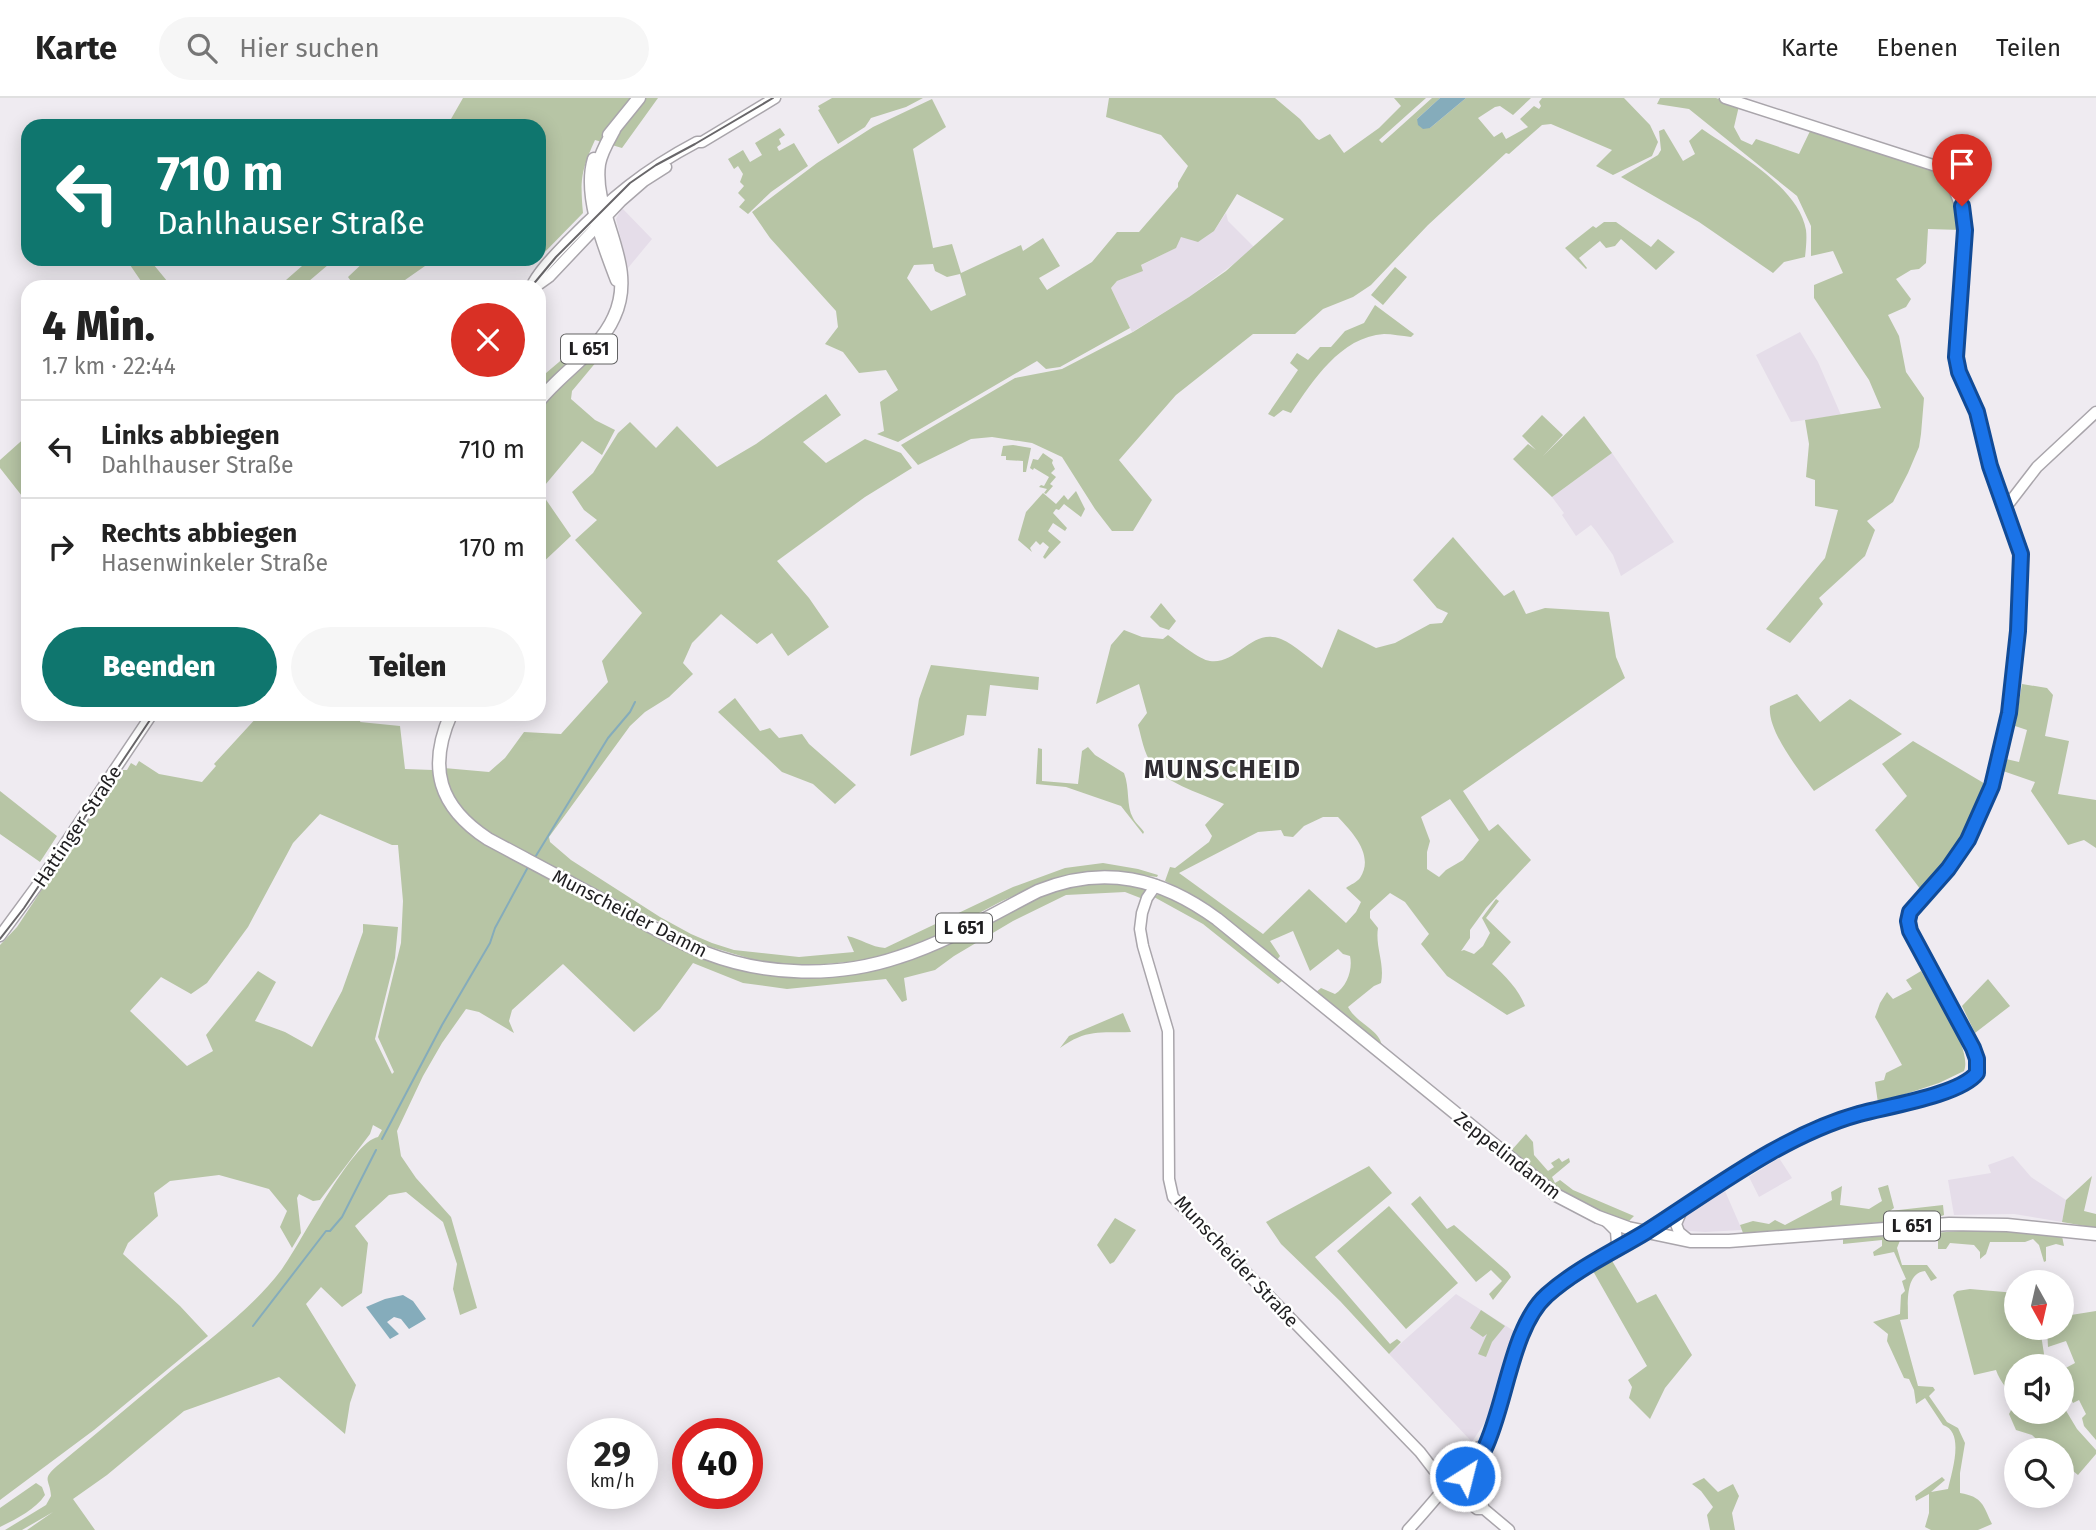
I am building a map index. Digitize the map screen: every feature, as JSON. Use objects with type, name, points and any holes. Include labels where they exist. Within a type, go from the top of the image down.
[{"type":"main road","name":"L 651","points":[[546,394],[595,344],[610,325],[618,307],[621,266],[590,179],[592,163],[599,148],[639,98]]},
{"type":"main road","name":"L 651","points":[[614,130],[599,161],[605,245],[620,287]]},
{"type":"main road","name":"Munscheider Damm","points":[[449,721],[440,745],[440,780],[453,809],[466,823],[488,839],[703,952],[743,964],[794,971],[846,969],[896,958],[928,946],[1038,891],[1070,880],[1108,877],[1156,885]]},
{"type":"main road","name":"Zeppelindamm","points":[[1156,885],[1194,903],[1217,919],[1530,1176],[1556,1195],[1605,1220],[1644,1233],[1690,1241],[1729,1241],[1949,1224],[2018,1225],[2096,1234]]},
{"type":"street","points":[[538,280],[556,254],[602,211],[657,168],[775,98]]},
{"type":"street","points":[[1408,1530],[1485,1448],[1523,1330],[1532,1312],[1546,1296],[1611,1252],[1806,1133],[1841,1119],[1930,1095],[1938,1096],[1965,1084],[1977,1073],[1973,1048],[1910,931],[1908,917],[1948,869],[1971,835],[1992,786],[2004,743],[2014,679],[2022,561],[1990,466],[1977,412],[1957,365],[1957,318],[1965,221],[1962,206],[1948,177],[1928,163],[1725,98]]},
{"type":"street","points":[[544,280],[577,247],[602,211]]},
{"type":"street","points":[[577,247],[595,241],[605,245]]},
{"type":"street","points":[[2004,504],[2010,502],[2037,467],[2096,412]]},
{"type":"street","name":"Hattinger Straße","points":[[0,936],[24,905],[147,721]]},
{"type":"street","name":"Munscheider Straße","points":[[1156,885],[1147,898],[1140,929],[1169,1035],[1169,1179],[1174,1197],[1434,1466],[1435,1472],[1483,1505],[1484,1509],[1509,1530]]},
{"type":"street","points":[[1683,1208],[1676,1224],[1679,1232],[1690,1241]]},
{"type":"street","points":[[1605,1220],[1616,1231],[1617,1244],[1611,1252]]},
{"type":"shaded area","points":[[622,208],[652,239],[628,268],[616,219]]},
{"type":"shaded area","points":[[1226,213],[1228,221],[1255,248],[1189,297],[1132,332],[1111,288],[1117,281],[1142,271],[1140,266],[1175,248],[1181,237],[1214,231]]},
{"type":"shaded area","points":[[1800,332],[1818,362],[1841,415],[1791,422],[1756,355]]},
{"type":"shaded area","points":[[1612,453],[1674,542],[1621,576],[1613,555],[1591,525],[1576,536],[1552,497]]},
{"type":"shaded area","points":[[2013,1156],[2031,1177],[2066,1200],[2062,1222],[2014,1214],[1954,1215],[1948,1180],[1991,1173],[1988,1165]]},
{"type":"shaded area","points":[[1779,1158],[1792,1178],[1759,1197],[1749,1177]]},
{"type":"shaded area","points":[[1725,1191],[1742,1230],[1705,1232],[1689,1231],[1682,1227],[1685,1216]]},
{"type":"shaded area","points":[[1456,1294],[1514,1331],[1489,1416],[1472,1442],[1389,1354]]},
{"type":"green space","points":[[463,98],[658,98],[622,148],[595,140],[583,176],[583,213],[546,251],[546,119],[451,119]]},
{"type":"green space","points":[[832,98],[923,98],[906,107],[871,118],[865,127],[838,144],[818,110],[818,106]]},
{"type":"green space","points":[[1109,98],[1275,98],[1319,140],[1330,134],[1344,153],[1379,128],[1401,106],[1394,98],[1426,98],[1379,140],[1382,143],[1432,98],[1440,98],[1417,119],[1430,128],[1466,98],[1531,98],[1513,115],[1500,106],[1478,118],[1494,137],[1502,132],[1506,139],[1528,127],[1520,119],[1534,106],[1539,109],[1542,98],[1624,98],[1650,125],[1658,142],[1652,156],[1613,175],[1596,166],[1612,150],[1551,124],[1542,125],[1509,154],[1506,153],[1428,225],[1371,285],[1353,297],[1323,309],[1295,334],[1253,334],[1176,395],[1119,460],[1152,500],[1133,531],[1112,531],[1062,457],[1032,443],[992,437],[971,439],[918,465],[901,445],[1015,378],[1062,369],[1133,332],[1226,271],[1284,219],[1237,194],[1214,231],[1198,242],[1181,237],[1176,248],[1141,265],[1143,271],[1117,281],[1111,288],[1130,328],[1060,367],[1046,369],[1037,361],[898,442],[877,434],[884,431],[880,402],[898,390],[886,370],[859,373],[843,352],[825,344],[838,327],[836,311],[770,238],[752,212],[817,163],[873,127],[932,99],[946,127],[913,149],[933,248],[952,244],[961,273],[1021,245],[1023,251],[1043,238],[1060,266],[1039,278],[1047,290],[1092,262],[1117,232],[1139,232],[1178,187],[1188,166],[1161,135],[1106,117]],"holes":[[[933,264],[935,271],[947,277],[960,274],[966,295],[931,311],[907,278],[914,265]]]},
{"type":"green space","points":[[1660,98],[1716,98],[1739,106],[1734,127],[1741,140],[1752,145],[1756,139],[1799,154],[1811,129],[1930,169],[1947,183],[1961,219],[1961,230],[1928,229],[1926,263],[1896,279],[1911,299],[1906,307],[1888,315],[1899,336],[1906,372],[1924,398],[1919,447],[1893,502],[1867,521],[1875,530],[1865,556],[1819,598],[1823,604],[1790,643],[1766,629],[1825,558],[1838,510],[1815,506],[1815,480],[1806,477],[1809,444],[1805,420],[1881,408],[1869,380],[1814,298],[1814,285],[1843,273],[1833,251],[1811,256],[1811,226],[1797,196],[1689,109],[1657,104]]},
{"type":"green space","points":[[780,128],[785,135],[779,139],[779,151],[794,143],[808,166],[771,192],[748,214],[739,207],[745,200],[738,193],[744,186],[740,182],[743,174],[738,166],[734,169],[728,159],[743,150],[750,162],[762,155],[755,143]]},
{"type":"green space","points":[[1664,129],[1683,161],[1695,154],[1689,141],[1702,129],[1779,185],[1801,214],[1806,230],[1805,257],[1784,262],[1773,273],[1699,222],[1621,177],[1658,155],[1661,150],[1659,131]]},
{"type":"green space","points":[[1604,222],[1616,222],[1651,247],[1658,239],[1675,252],[1656,270],[1621,239],[1615,246],[1606,248],[1600,241],[1579,258],[1586,269],[1565,248],[1593,226],[1596,228]]},
{"type":"green space","points":[[131,266],[155,266],[166,280],[140,280]]},
{"type":"green space","points":[[302,266],[327,266],[310,280],[286,280]]},
{"type":"green space","points":[[360,266],[425,266],[405,280],[350,280],[348,277]]},
{"type":"green space","points":[[1395,267],[1407,277],[1383,305],[1371,295]]},
{"type":"green space","points":[[1375,305],[1414,334],[1411,337],[1384,334],[1354,343],[1318,375],[1291,413],[1283,410],[1274,417],[1268,414],[1298,370],[1290,363],[1297,353],[1308,360],[1320,347],[1331,347],[1345,331],[1364,323]]},
{"type":"green space","points":[[592,334],[602,347],[592,356],[597,361],[572,391],[571,399],[595,420],[615,430],[602,455],[582,441],[546,484],[546,373]]},
{"type":"green space","points":[[826,394],[841,415],[803,442],[826,463],[865,439],[901,453],[912,468],[865,497],[777,561],[809,598],[829,627],[788,656],[772,633],[757,644],[721,614],[692,643],[683,663],[693,674],[669,697],[645,712],[630,726],[549,837],[550,842],[571,860],[691,934],[734,950],[799,957],[854,952],[847,936],[885,948],[1013,887],[1065,868],[1103,863],[1158,875],[1091,871],[1055,878],[898,953],[859,961],[786,964],[758,961],[704,945],[540,860],[713,961],[872,970],[1055,890],[1090,884],[1125,885],[1148,890],[1143,899],[1125,892],[1066,895],[1013,921],[935,970],[904,978],[907,1000],[902,1002],[886,979],[787,989],[743,983],[693,963],[660,1009],[634,1032],[563,964],[512,1010],[509,1021],[514,1033],[479,1012],[466,1009],[423,1076],[397,1131],[401,1156],[416,1178],[451,1217],[477,1308],[460,1315],[453,1289],[457,1264],[443,1222],[406,1192],[389,1195],[355,1226],[368,1243],[362,1293],[342,1307],[321,1287],[306,1304],[356,1385],[345,1434],[279,1377],[184,1411],[107,1475],[73,1499],[95,1530],[27,1530],[53,1512],[22,1530],[5,1530],[46,1505],[51,1496],[48,1477],[57,1466],[257,1298],[282,1269],[341,1174],[367,1143],[378,1137],[382,1130],[373,1125],[370,1134],[320,1200],[313,1201],[299,1194],[297,1198],[301,1233],[292,1248],[280,1227],[287,1211],[269,1189],[219,1175],[170,1181],[154,1193],[158,1216],[128,1243],[123,1254],[180,1306],[208,1336],[94,1430],[0,1500],[0,945],[17,927],[121,770],[127,770],[131,763],[136,766],[139,761],[159,774],[202,782],[216,766],[214,764],[254,721],[360,721],[400,726],[405,769],[433,770],[440,794],[450,814],[465,830],[486,844],[479,828],[454,800],[444,768],[489,772],[505,758],[524,732],[561,734],[608,682],[602,661],[642,613],[575,540],[597,520],[584,510],[572,492],[593,473],[618,433],[630,422],[656,448],[677,426],[717,467],[756,444]],"holes":[[[320,814],[392,845],[398,845],[403,901],[401,943],[378,1037],[394,1072],[392,1074],[375,1039],[395,958],[398,927],[363,924],[363,932],[342,991],[312,1047],[285,1032],[255,1021],[276,982],[258,971],[206,1035],[213,1051],[187,1066],[130,1011],[161,977],[191,994],[207,983],[248,927],[293,843]]]},
{"type":"green space","points":[[1542,415],[1563,435],[1543,456],[1584,416],[1612,453],[1552,497],[1513,459],[1528,444],[1536,450],[1522,436]]},
{"type":"green space","points":[[21,441],[21,495],[0,468],[0,460]]},
{"type":"green space","points":[[1003,446],[1031,448],[1026,472],[1023,472],[1023,461],[1006,460],[1006,456],[1001,456]]},
{"type":"green space","points":[[1043,453],[1053,460],[1055,469],[1051,473],[1056,477],[1046,494],[1044,493],[1047,489],[1039,487],[1044,486],[1049,477],[1030,468],[1033,459],[1038,460]]},
{"type":"green space","points":[[1076,491],[1085,509],[1081,517],[1064,504],[1059,510],[1056,509],[1053,513],[1067,528],[1065,531],[1053,523],[1048,531],[1061,542],[1045,559],[1043,557],[1049,547],[1043,542],[1040,545],[1036,541],[1030,548],[1032,552],[1018,540],[1026,512],[1043,493],[1056,504],[1064,495],[1068,500]]},
{"type":"green space","points":[[546,500],[571,536],[546,559]]},
{"type":"green space","points":[[1453,537],[1504,596],[1514,590],[1526,614],[1545,608],[1609,612],[1616,657],[1625,678],[1463,791],[1489,831],[1498,824],[1531,860],[1486,908],[1470,930],[1470,938],[1461,951],[1474,954],[1483,946],[1490,933],[1482,918],[1496,899],[1499,901],[1486,918],[1511,942],[1492,964],[1511,983],[1525,1006],[1507,1015],[1447,976],[1421,944],[1429,934],[1405,902],[1390,893],[1370,911],[1370,918],[1378,928],[1381,983],[1348,1007],[1378,1036],[1382,1047],[1315,993],[1321,988],[1335,994],[1343,987],[1351,966],[1350,956],[1338,949],[1310,971],[1293,931],[1270,941],[1280,956],[1277,960],[1208,904],[1165,881],[1170,867],[1175,868],[1209,842],[1212,836],[1205,825],[1224,804],[1168,779],[1154,767],[1144,747],[1138,725],[1147,713],[1139,684],[1096,704],[1111,645],[1124,630],[1142,637],[1163,639],[1168,635],[1210,661],[1228,658],[1261,638],[1271,637],[1292,645],[1322,668],[1338,629],[1376,648],[1395,643],[1430,624],[1442,623],[1448,613],[1437,608],[1413,580]],"holes":[[[1450,799],[1479,840],[1463,860],[1439,877],[1427,869],[1430,841],[1421,817]],[[1323,817],[1338,817],[1360,845],[1365,861],[1360,878],[1346,888],[1361,902],[1346,923],[1309,889],[1263,934],[1179,873],[1258,832],[1281,830],[1284,836],[1293,837],[1304,826]]]},
{"type":"green space","points":[[1161,603],[1176,621],[1169,630],[1160,627],[1150,617]]},
{"type":"green space","points":[[931,665],[1039,677],[1038,690],[990,685],[986,716],[967,715],[964,735],[910,756],[919,699]]},
{"type":"green space","points":[[2022,684],[2047,688],[2053,695],[2045,736],[2069,741],[2058,794],[2096,800],[2096,848],[2084,840],[2068,845],[2031,791],[2035,782],[2003,771],[2006,759],[2019,762],[2027,730],[2015,726]]},
{"type":"green space","points":[[1797,694],[1820,722],[1850,699],[1902,734],[1814,791],[1785,750],[1770,716],[1770,706]]},
{"type":"green space","points":[[735,698],[760,731],[770,728],[779,738],[802,734],[809,744],[856,785],[835,804],[813,784],[782,772],[718,712]]},
{"type":"green space","points":[[1913,741],[1987,785],[1958,840],[1921,890],[1875,830],[1907,796],[1882,764]]},
{"type":"green space","points":[[1088,747],[1095,755],[1124,773],[1131,813],[1143,834],[1121,806],[1066,787],[1036,784],[1038,748],[1042,749],[1042,781],[1078,784],[1082,751]]},
{"type":"green space","points":[[0,791],[57,836],[40,862],[0,834]]},
{"type":"green space","points":[[1161,893],[1192,907],[1282,981],[1278,984],[1203,924],[1154,897]]},
{"type":"green space","points":[[1921,971],[1958,1035],[1965,1061],[1964,1071],[1939,1083],[1878,1103],[1875,1082],[1884,1080],[1886,1073],[1902,1065],[1875,1017],[1887,992],[1893,999],[1912,989],[1906,980]]},
{"type":"green space","points":[[1988,979],[2010,1006],[1975,1033],[1962,1006]]},
{"type":"green space","points":[[1123,1013],[1131,1032],[1086,1035],[1060,1048],[1069,1036]]},
{"type":"green space","points":[[1526,1134],[1533,1142],[1534,1155],[1548,1171],[1554,1167],[1551,1163],[1559,1158],[1562,1162],[1569,1158],[1570,1162],[1552,1177],[1555,1183],[1560,1180],[1573,1190],[1634,1216],[1629,1221],[1595,1209],[1538,1174],[1510,1152]]},
{"type":"green space","points":[[1369,1166],[1392,1193],[1315,1257],[1390,1344],[1397,1339],[1401,1342],[1389,1354],[1340,1301],[1281,1244],[1266,1222]]},
{"type":"green space","points":[[2092,1176],[2084,1211],[2096,1214],[2096,1228],[2062,1222],[2066,1200]]},
{"type":"green space","points":[[1888,1185],[1894,1208],[1890,1211],[1943,1205],[1944,1215],[1936,1218],[1743,1233],[1740,1225],[1753,1221],[1769,1224],[1775,1220],[1785,1225],[1832,1200],[1831,1192],[1842,1186],[1840,1205],[1869,1209],[1882,1201],[1878,1188]]},
{"type":"green space","points":[[1420,1196],[1447,1229],[1454,1225],[1508,1272],[1511,1277],[1493,1300],[1489,1294],[1502,1281],[1491,1270],[1476,1282],[1411,1204]]},
{"type":"green space","points":[[1389,1206],[1458,1283],[1406,1329],[1337,1251]]},
{"type":"green space","points":[[1115,1218],[1136,1230],[1110,1264],[1097,1245]]},
{"type":"green space","points":[[1961,1231],[2013,1231],[2062,1236],[2064,1246],[2056,1244],[2046,1247],[2044,1262],[2039,1245],[2033,1239],[2025,1242],[1990,1242],[1986,1254],[1980,1259],[1980,1252],[1974,1245],[1950,1243],[1946,1249],[1938,1249],[1938,1236],[1901,1238],[1897,1248],[1902,1265],[1927,1265],[1937,1278],[1931,1281],[1925,1271],[1914,1277],[1908,1297],[1908,1319],[1900,1320],[1918,1386],[1933,1387],[1935,1390],[1929,1396],[1947,1422],[1958,1428],[1965,1443],[1960,1493],[1978,1500],[1992,1524],[1978,1530],[1931,1530],[1925,1527],[1929,1513],[1929,1494],[1916,1501],[1915,1496],[1942,1477],[1945,1480],[1931,1492],[1948,1489],[1954,1463],[1954,1435],[1943,1425],[1925,1398],[1916,1404],[1909,1379],[1904,1378],[1887,1341],[1888,1334],[1873,1322],[1900,1314],[1901,1295],[1905,1291],[1902,1281],[1906,1279],[1894,1252],[1874,1256],[1873,1252],[1882,1246],[1882,1240],[1843,1244],[1843,1239]]},
{"type":"green space","points":[[1611,1259],[1637,1303],[1656,1294],[1692,1355],[1665,1388],[1650,1419],[1629,1398],[1632,1387],[1628,1380],[1647,1366],[1593,1271]]},
{"type":"green space","points":[[1970,1289],[2004,1292],[2004,1340],[2042,1340],[2044,1354],[2004,1354],[2004,1385],[1996,1370],[1974,1375],[1953,1295],[1957,1291]]},
{"type":"green space","points":[[1481,1310],[1505,1326],[1492,1342],[1486,1357],[1478,1354],[1487,1334],[1483,1337],[1470,1328]]},
{"type":"green space","points":[[2096,1311],[2096,1440],[2084,1426],[2082,1418],[2086,1414],[2079,1400],[2074,1402],[2074,1354],[2071,1354],[2066,1341],[2048,1347],[2048,1340],[2074,1340],[2074,1315]]},
{"type":"green space","points":[[2013,1424],[2074,1424],[2096,1450],[2096,1454],[2078,1475],[2074,1472],[2074,1438],[2035,1438],[2016,1430]]},
{"type":"green space","points":[[1704,1478],[1718,1492],[1733,1484],[1739,1496],[1732,1513],[1735,1530],[1710,1530],[1707,1515],[1713,1507],[1692,1484]]},
{"type":"green space","points":[[36,1483],[42,1487],[45,1495],[41,1500],[25,1514],[0,1527],[0,1508]]},
{"type":"water","points":[[1440,98],[1466,98],[1430,128],[1423,129],[1418,125],[1417,119]]},
{"type":"water","points":[[403,1295],[413,1301],[426,1319],[409,1329],[401,1319],[394,1317],[387,1322],[399,1334],[390,1339],[366,1307]]},
{"type":"waterway","points":[[534,859],[608,738],[635,702]]},
{"type":"waterway","points":[[382,1139],[442,1025],[490,943],[495,928],[528,867]]},
{"type":"waterway","points":[[253,1326],[326,1231],[330,1231],[342,1217],[376,1150]]},
{"type":"tram line","points":[[537,280],[556,257],[630,183],[656,165],[773,98]]},
{"type":"tram line","points":[[0,939],[24,908],[149,721]]},
{"type":"district","name":"MUNSCHEID","points":[[1223,769]]},
{"type":"route","points":[[1465,1476],[1485,1448],[1527,1321],[1535,1308],[1559,1285],[1806,1133],[1831,1122],[1930,1095],[1938,1096],[1965,1084],[1977,1073],[1977,1059],[1973,1048],[1910,931],[1908,921],[1912,909],[1948,869],[1968,840],[1992,786],[2004,743],[2018,631],[2021,554],[1990,466],[1975,405],[1959,372],[1956,357],[1965,230],[1962,206]]}]
